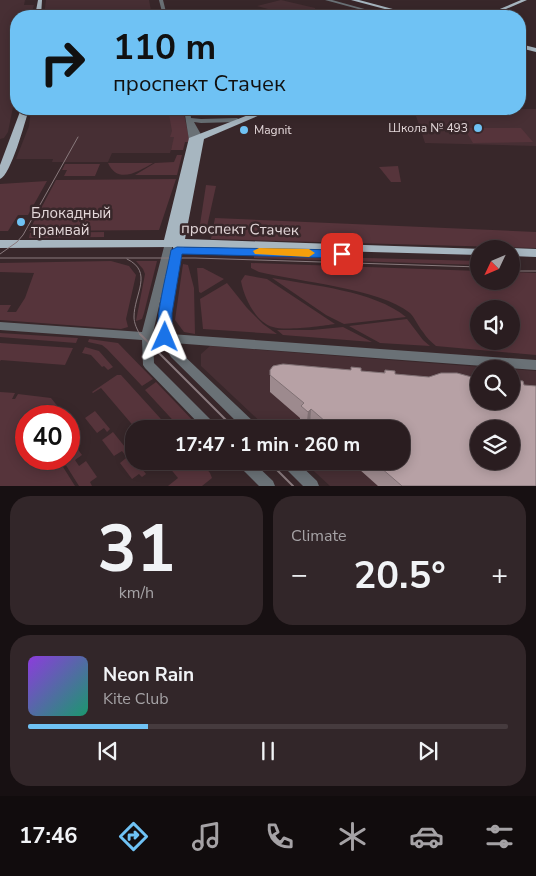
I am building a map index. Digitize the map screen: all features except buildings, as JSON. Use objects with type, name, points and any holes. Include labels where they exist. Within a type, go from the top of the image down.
[{"type":"main road","points":[[344,0],[383,10]]},
{"type":"main road","points":[[352,0],[392,10]]},
{"type":"main road","points":[[501,10],[525,0]]},
{"type":"main road","points":[[506,10],[530,0]]},
{"type":"main road","points":[[0,156],[18,115]]},
{"type":"main road","points":[[0,175],[24,115]]},
{"type":"main road","points":[[197,138],[248,115]]},
{"type":"main road","points":[[197,138],[255,115]]},
{"type":"main road","points":[[173,246],[197,138]]},
{"type":"main road","name":"проспект Стачек","points":[[0,244],[470,251]]},
{"type":"main road","name":"проспект Стачек","points":[[0,251],[173,246],[470,258]]},
{"type":"main road","points":[[520,252],[536,252]]},
{"type":"main road","points":[[520,259],[536,260]]},
{"type":"street","points":[[327,0],[365,10]]},
{"type":"street","points":[[188,115],[197,138]]},
{"type":"street","points":[[189,119],[200,121],[236,120]]},
{"type":"street","points":[[173,246],[147,335],[149,365],[203,420]]},
{"type":"street","points":[[173,246],[165,313],[165,337],[174,354],[244,420]]},
{"type":"street","points":[[0,326],[147,335],[536,365]]},
{"type":"street","points":[[252,470],[268,486]]},
{"type":"street","points":[[296,470],[312,486]]},
{"type":"shaded area","points":[[0,0],[25,0],[24,5],[34,5],[33,10],[10,10],[11,115],[8,132],[4,138],[0,139]]},
{"type":"shaded area","points":[[46,0],[149,0],[151,10],[45,10]]},
{"type":"shaded area","points":[[281,0],[315,8],[315,10],[272,10],[257,6]]},
{"type":"shaded area","name":"Школа № 493","points":[[526,109],[536,109],[536,146],[425,143],[416,115],[526,115]]},
{"type":"shaded area","points":[[30,115],[170,115],[175,137],[170,153],[112,153],[108,162],[52,162],[53,159],[16,159],[29,126]]},
{"type":"shaded area","points":[[169,115],[184,115],[189,138],[188,142],[185,142],[183,150],[171,150],[174,137],[170,137],[172,131]]},
{"type":"shaded area","points":[[464,128],[521,128],[533,142],[473,143]]},
{"type":"shaded area","points":[[177,155],[182,155],[177,175],[135,175],[155,163],[174,162]]},
{"type":"shaded area","points":[[108,163],[153,163],[135,172],[123,175],[112,170]]},
{"type":"shaded area","points":[[65,164],[100,164],[95,176],[64,176],[67,170],[62,170]]},
{"type":"shaded area","points":[[398,166],[401,182],[391,182],[379,167]]},
{"type":"shaded area","points":[[176,179],[159,230],[29,231],[56,180]]},
{"type":"shaded area","points":[[47,181],[28,215],[18,215],[8,231],[0,231],[0,184]]},
{"type":"shaded area","points":[[206,185],[216,186],[206,231],[199,231]]},
{"type":"shaded area","points":[[215,218],[536,232],[536,248],[520,248],[520,240],[470,240],[470,246],[211,239]]},
{"type":"shaded area","points":[[104,232],[104,237],[29,238],[30,233]]},
{"type":"shaded area","points":[[254,255],[470,261],[470,265],[254,258]]},
{"type":"shaded area","points":[[111,261],[129,266],[136,275],[126,319],[128,327],[121,329],[0,320],[0,305],[11,305],[7,312],[16,312],[25,298],[34,273],[0,272],[0,263]]},
{"type":"shaded area","points":[[136,261],[157,261],[142,319],[136,321],[145,274]]},
{"type":"shaded area","points":[[251,263],[470,271],[470,290],[520,290],[520,272],[536,273],[536,355],[480,350],[520,350],[520,300],[470,300],[470,349],[436,346],[426,336],[410,313],[396,304],[379,297],[338,287],[259,272],[251,268]]},
{"type":"shaded area","points":[[183,264],[188,265],[194,288],[195,334],[184,332],[175,320]]},
{"type":"shaded area","points":[[197,268],[203,268],[224,279],[201,293],[199,292]]},
{"type":"shaded area","points":[[245,275],[267,279],[335,324],[304,328],[279,328],[267,324],[251,308],[241,281]]},
{"type":"shaded area","points":[[272,278],[360,295],[393,308],[406,317],[344,324],[326,315]]},
{"type":"shaded area","points":[[227,283],[247,308],[263,324],[277,334],[203,329],[200,299]]},
{"type":"shaded area","points":[[407,319],[430,346],[380,343],[349,326]]},
{"type":"shaded area","points":[[343,327],[372,342],[283,335],[277,330],[312,330]]},
{"type":"shaded area","points":[[0,333],[78,338],[76,343],[0,337]]},
{"type":"shaded area","points":[[89,339],[118,343],[153,379],[142,386],[107,349],[102,345],[88,342]]},
{"type":"shaded area","points":[[0,343],[73,348],[65,365],[0,361]]},
{"type":"shaded area","points":[[210,346],[470,366],[470,410],[520,410],[520,370],[536,371],[536,486],[330,486],[313,470],[410,470],[410,420],[258,420],[201,366],[201,354]]},
{"type":"shaded area","points":[[85,347],[99,351],[113,367],[108,370],[104,366],[102,367],[91,355],[82,353]]},
{"type":"shaded area","points":[[117,375],[121,375],[162,420],[128,420],[101,388],[92,392]]},
{"type":"shaded area","points":[[156,382],[192,420],[173,420],[145,390]]},
{"type":"shaded area","points":[[0,392],[15,393],[12,399],[15,399],[18,394],[51,398],[57,405],[15,405],[15,470],[65,470],[75,486],[0,486]]},
{"type":"shaded area","points":[[95,411],[110,429],[107,432],[104,428],[97,433],[85,418]]},
{"type":"shaded area","points":[[113,432],[125,447],[125,455],[122,451],[114,456],[102,440]]},
{"type":"shaded area","points":[[125,459],[125,470],[120,463]]},
{"type":"shaded area","points":[[86,461],[97,477],[90,482],[92,486],[79,486],[69,470],[80,470],[80,465]]},
{"type":"shaded area","points":[[125,470],[143,470],[146,474],[142,477],[139,474],[132,479]]},
{"type":"shaded area","points":[[171,470],[208,470],[212,478],[202,486],[168,486],[178,478]]},
{"type":"tram line","points":[[0,254],[17,242],[23,235],[78,137]]},
{"type":"tram line","points":[[0,258],[195,258],[470,267]]},
{"type":"tram line","points":[[127,259],[135,264],[141,277],[134,317],[140,334]]},
{"type":"tram line","points":[[520,271],[536,271]]},
{"type":"tram line","points":[[140,334],[226,420]]},
{"type":"tram line","points":[[277,470],[293,486]]},
{"type":"slow traffic","points":[[259,251],[309,253]]},
{"type":"place","name":"Школа № 493","points":[[478,128]]},
{"type":"place","name":"Magnit","points":[[244,130]]},
{"type":"place","name":"Блокадный трамвай","points":[[21,222]]},
{"type":"route","points":[[165,337],[165,313],[177,250],[342,254]]}]
